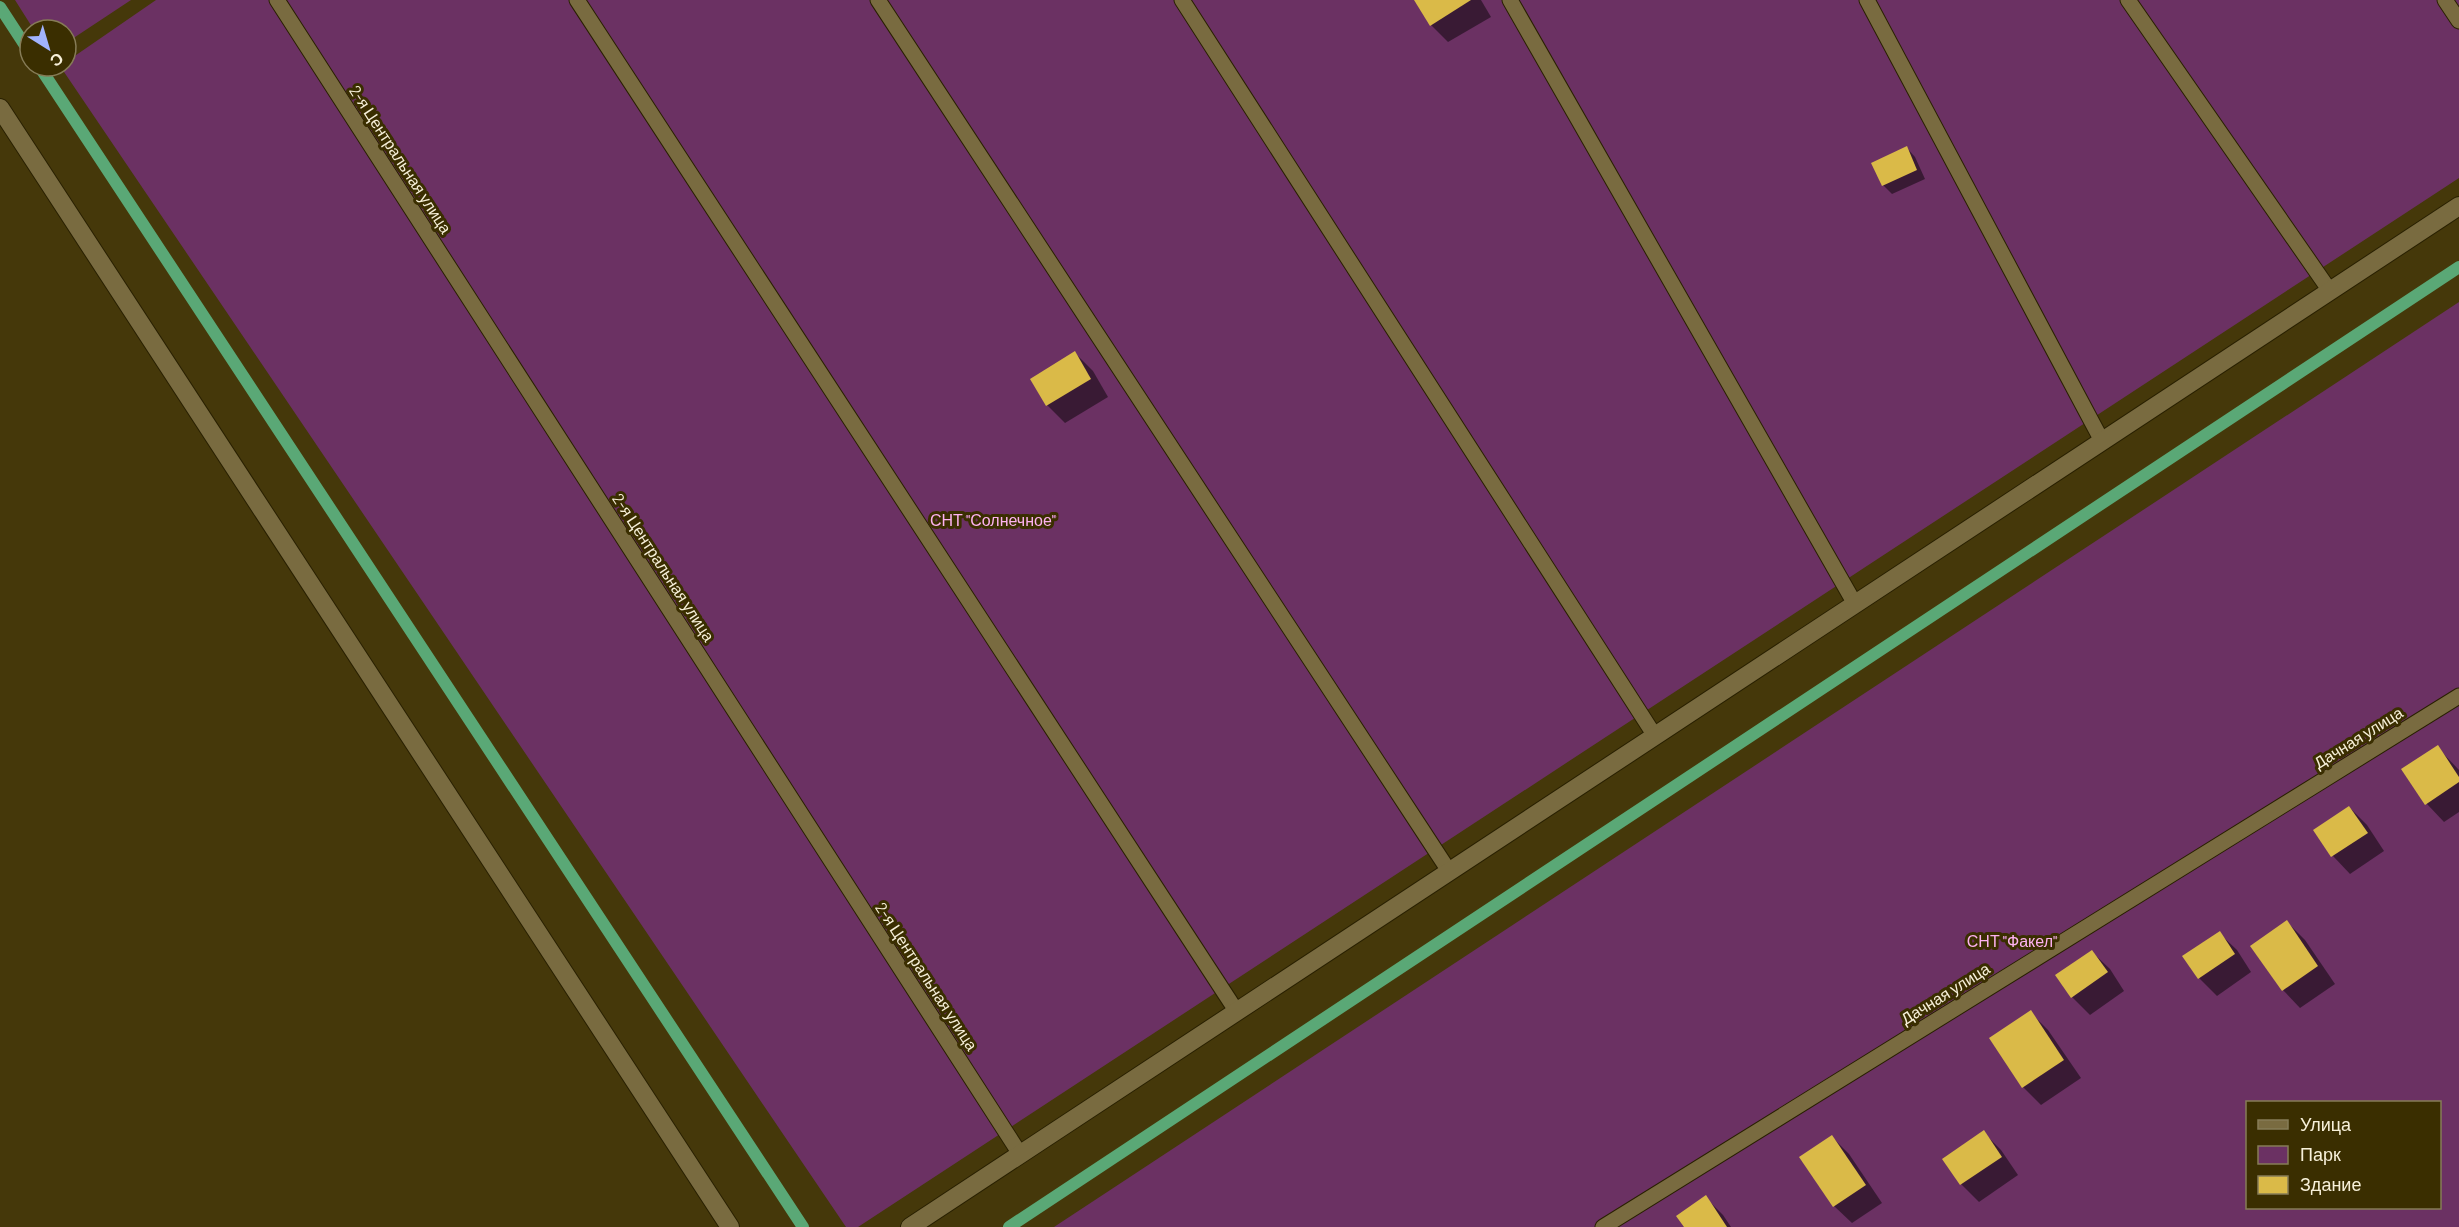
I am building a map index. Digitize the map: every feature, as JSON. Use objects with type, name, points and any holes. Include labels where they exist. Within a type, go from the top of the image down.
[{"type":"street","points":[[0,108],[730,1227]]},
{"type":"street","points":[[910,1227],[2459,206]]},
{"type":"lane","name":"2-я Центральная улица","points":[[277,0],[1020,1155]]},
{"type":"lane","points":[[577,0],[1237,1012]]},
{"type":"lane","points":[[878,0],[1449,871]]},
{"type":"lane","points":[[1182,0],[1655,736]]},
{"type":"lane","points":[[1510,0],[1855,604]]},
{"type":"lane","points":[[1867,0],[2103,441]]},
{"type":"lane","points":[[2128,0],[2330,291]]},
{"type":"lane","points":[[2445,0],[2459,21]]},
{"type":"lane","name":"Дачная улица","points":[[1603,1227],[2459,696]]},
{"type":"green space","points":[[15,0],[131,0],[78,35],[78,18],[26,18]]},
{"type":"green space","name":"СНТ \"Солнечное\"","points":[[156,0],[2459,0],[2459,178],[858,1227],[846,1227],[68,78],[78,78],[78,54]]},
{"type":"green space","name":"СНТ \"Факел\"","points":[[2459,302],[2459,1227],[1054,1227]]},
{"type":"building","points":[[1414,0],[1471,0],[1430,26]]},
{"type":"building","points":[[1907,146],[1917,170],[1882,186],[1871,163]]},
{"type":"building","points":[[1075,351],[1091,379],[1046,406],[1030,379]]},
{"type":"building","points":[[2438,745],[2459,777],[2459,782],[2425,805],[2401,769]]},
{"type":"building","points":[[2349,806],[2368,833],[2331,857],[2313,830]]},
{"type":"building","points":[[2287,920],[2318,966],[2282,991],[2250,946]]},
{"type":"building","points":[[2220,931],[2235,954],[2198,979],[2182,956]]},
{"type":"building","points":[[2092,950],[2108,972],[2071,998],[2055,975]]},
{"type":"building","points":[[2031,1010],[2064,1060],[2022,1088],[1989,1038]]},
{"type":"building","points":[[1984,1130],[2002,1157],[1960,1185],[1942,1159]]},
{"type":"building","points":[[1832,1135],[1866,1185],[1833,1207],[1799,1157]]},
{"type":"building","points":[[1706,1195],[1727,1227],[1684,1227],[1676,1216]]},
{"type":"waterway","points":[[0,7],[18,35]]},
{"type":"waterway","points":[[47,78],[803,1227]]},
{"type":"waterway","points":[[1009,1227],[2459,267]]}]
